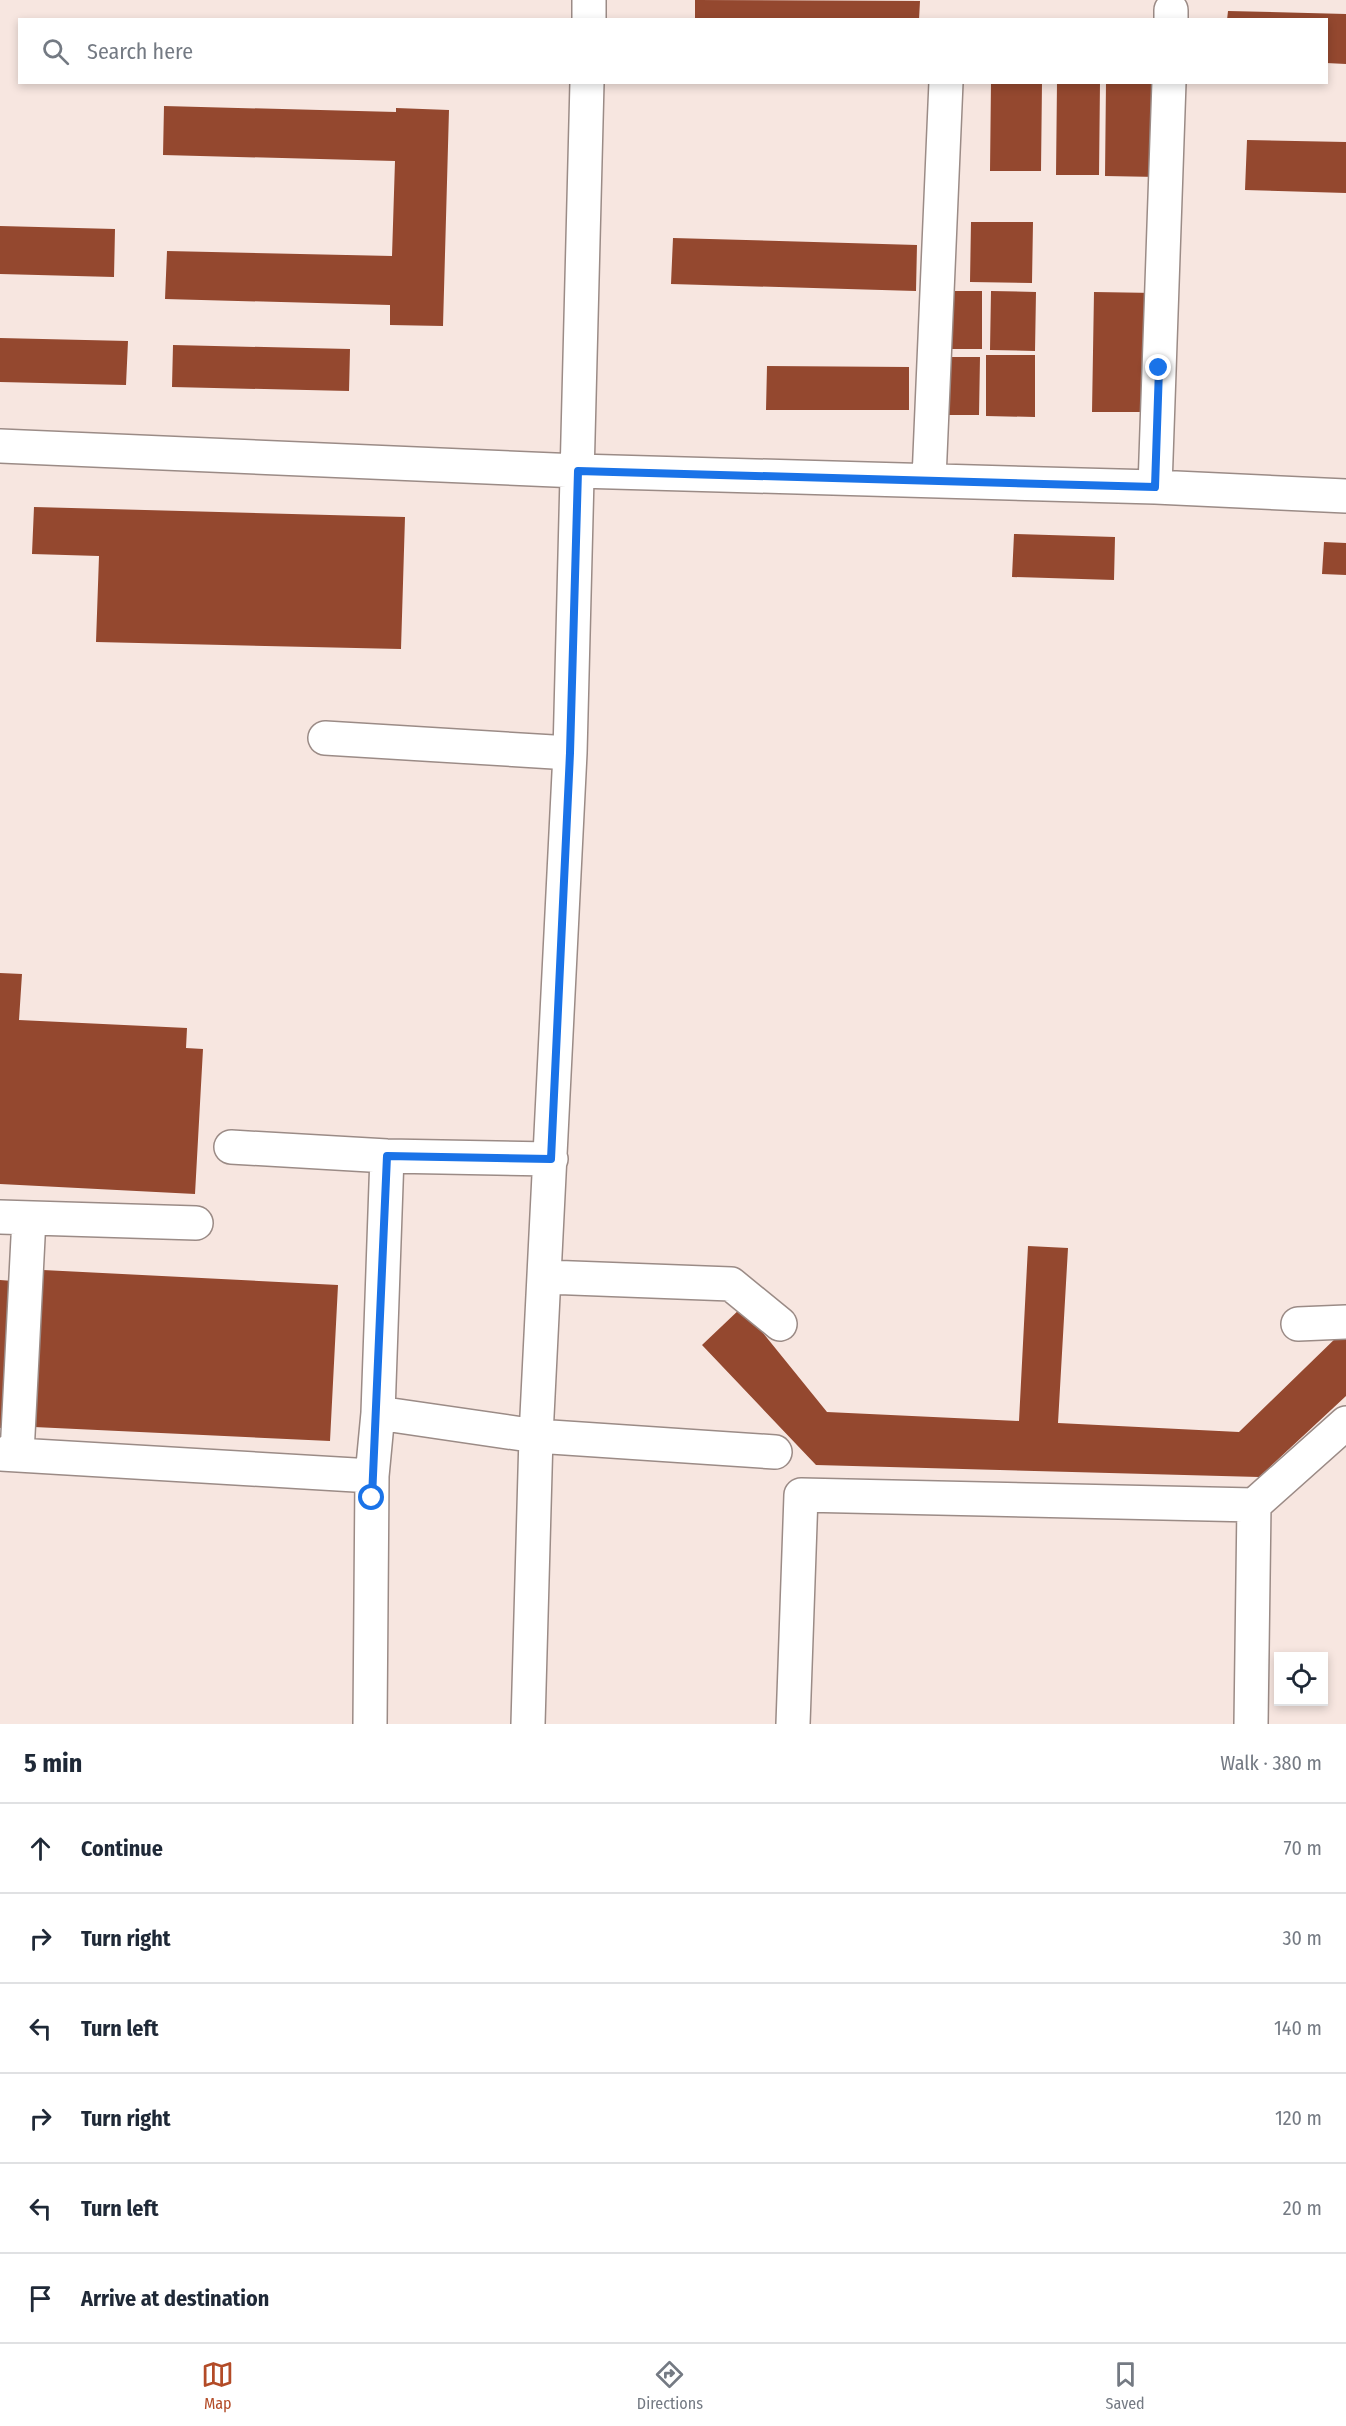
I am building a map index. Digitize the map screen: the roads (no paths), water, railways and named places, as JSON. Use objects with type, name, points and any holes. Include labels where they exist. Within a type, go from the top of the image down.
[{"type":"street","points":[[589,0],[589,18]]},
{"type":"street","points":[[528,1724],[536,1436],[546,1277],[570,753],[587,84]]},
{"type":"street","points":[[929,479],[946,84]]},
{"type":"street","points":[[1155,487],[1169,84]]},
{"type":"street","points":[[0,446],[578,471],[929,479],[1346,496]]},
{"type":"street","points":[[325,738],[570,753]]},
{"type":"street","points":[[231,1147],[387,1156],[551,1159]]},
{"type":"street","points":[[370,1724],[372,1476],[378,1413],[387,1156]]},
{"type":"street","points":[[196,1223],[14,1218],[9,1454],[372,1476]]},
{"type":"street","points":[[546,1277],[730,1284],[780,1324]]},
{"type":"street","points":[[1298,1324],[1346,1322]]},
{"type":"street","points":[[378,1413],[536,1436],[775,1452]]},
{"type":"street","points":[[793,1724],[801,1496],[1254,1505],[1346,1423]]},
{"type":"street","points":[[1251,1724],[1254,1505]]}]
